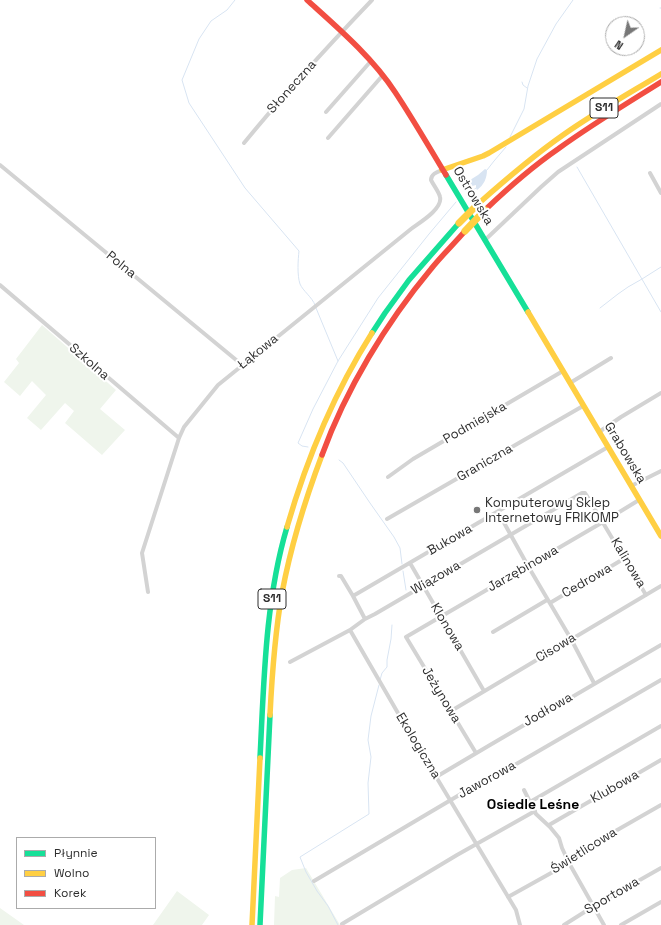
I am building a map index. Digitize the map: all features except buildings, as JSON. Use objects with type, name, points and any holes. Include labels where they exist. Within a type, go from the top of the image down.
[{"type":"main road","name":"Ostrowska","points":[[307,0],[371,61],[400,97],[594,424]]},
{"type":"main road","points":[[442,170],[489,153],[661,50]]},
{"type":"main road","name":"S11","points":[[252,925],[267,636],[277,571],[285,533],[297,493],[317,438],[346,376],[374,329],[409,280],[432,252],[478,204],[525,163],[564,134],[610,104],[661,74]]},
{"type":"main road","name":"S11","points":[[260,925],[267,759],[273,663],[282,593],[297,525],[323,449],[343,404],[384,332],[404,304],[426,275],[484,210],[526,173],[558,148],[661,82]]},
{"type":"main road","name":"Grabowska","points":[[594,424],[661,536]]},
{"type":"street","name":"Słoneczna","points":[[244,143],[264,118],[372,0]]},
{"type":"street","points":[[326,112],[371,61]]},
{"type":"street","points":[[328,138],[383,75]]},
{"type":"street","points":[[485,240],[558,172],[661,104]]},
{"type":"street","name":"Polna","points":[[0,165],[242,365]]},
{"type":"street","name":"Łąkowa","points":[[148,592],[142,553],[179,438],[184,427],[218,385],[434,211],[439,206],[441,201],[431,178],[434,174],[442,170]]},
{"type":"street","points":[[650,173],[661,193]]},
{"type":"street","name":"Szkolna","points":[[0,285],[179,438]]},
{"type":"street","points":[[570,383],[611,358]]},
{"type":"street","name":"Podmiejska","points":[[388,477],[413,459],[563,372]]},
{"type":"street","points":[[599,432],[620,417],[661,394]]},
{"type":"street","name":"Graniczna","points":[[387,519],[583,406]]},
{"type":"street","name":"Bukowa","points":[[353,596],[608,447]]},
{"type":"street","points":[[631,486],[661,471]]},
{"type":"street","name":"Kalinowa","points":[[582,493],[585,493],[587,496],[646,595]]},
{"type":"street","name":"Wiązowa","points":[[290,662],[350,630],[365,619],[582,493]]},
{"type":"street","name":"Jarzębinowa","points":[[406,637],[639,500]]},
{"type":"street","points":[[498,512],[571,639],[594,683]]},
{"type":"street","name":"Cedrowa","points":[[493,632],[625,558]]},
{"type":"street","name":"Klonowa","points":[[410,563],[484,691]]},
{"type":"street","points":[[339,576],[342,576],[365,619]]},
{"type":"street","name":"Cisowa","points":[[451,711],[661,586]]},
{"type":"street","name":"Ekologiczna","points":[[350,630],[476,845],[516,910],[520,925]]},
{"type":"street","name":"Jeżynowa","points":[[406,637],[476,753]]},
{"type":"street","name":"Jodłowa","points":[[436,777],[661,645]]},
{"type":"street","name":"Jaworowa","points":[[314,881],[466,791],[506,770],[661,680]]},
{"type":"street","points":[[530,802],[661,726]]},
{"type":"street","name":"Klubowa","points":[[549,825],[661,760]]},
{"type":"street","points":[[524,790],[536,814],[549,825],[559,838],[568,862],[604,925]]},
{"type":"street","name":"Świetlicowa","points":[[508,898],[568,862],[612,833],[661,806]]},
{"type":"street","points":[[342,924],[535,811]]},
{"type":"street","name":"Sportowa","points":[[564,925],[661,868]]},
{"type":"street","points":[[621,925],[661,902]]},
{"type":"shaded area","points":[[42,325],[116,390],[100,409],[125,430],[102,455],[65,423],[74,411],[65,403],[41,430],[27,418],[46,395],[32,381],[20,396],[4,382],[19,363],[16,359]]},
{"type":"shaded area","points":[[306,868],[340,925],[274,925],[275,896],[279,897],[280,878],[292,870]]},
{"type":"shaded area","points":[[177,891],[209,915],[202,925],[153,925]]},
{"type":"shaded area","points":[[0,908],[24,925],[0,925]]},
{"type":"water","points":[[485,169],[487,170],[486,179],[482,186],[477,190],[476,185],[472,186],[469,182]]},
{"type":"waterway","points":[[235,0],[227,10],[211,21],[199,39],[182,80],[189,103],[245,188],[299,251],[298,272],[300,284],[315,305]]},
{"type":"waterway","points":[[510,137],[524,109],[528,86],[537,59],[556,24],[573,0]]},
{"type":"waterway","points":[[522,82],[527,88]]},
{"type":"waterway","points":[[487,170],[506,147]]},
{"type":"waterway","points":[[577,167],[661,312]]},
{"type":"waterway","points":[[467,195],[476,188]]},
{"type":"waterway","points":[[308,447],[302,446],[298,443],[313,409],[338,361],[378,298],[456,202]]},
{"type":"waterway","points":[[600,308],[628,287],[661,267]]},
{"type":"waterway","points":[[316,308],[338,361]]},
{"type":"waterway","points":[[339,460],[343,463],[394,537],[400,548],[402,564]]},
{"type":"waterway","points":[[403,571],[406,590]]},
{"type":"waterway","points":[[380,680],[382,673],[387,667],[392,625]]},
{"type":"waterway","points":[[338,925],[328,906],[306,872],[300,857],[369,814],[368,783],[371,757],[368,740],[371,716],[379,685]]},
{"type":"traffic: fast","points":[[446,175],[528,312]]},
{"type":"traffic: fast","points":[[372,333],[409,280],[459,223]]},
{"type":"traffic: fast","points":[[260,758],[264,671],[270,612],[274,583],[287,527]]},
{"type":"traffic: fast","points":[[260,925],[270,715]]},
{"type":"traffic: slow","points":[[442,170],[489,153],[661,50]]},
{"type":"traffic: slow","points":[[478,204],[519,168],[563,135],[599,111],[661,74]]},
{"type":"traffic: slow","points":[[459,223],[478,204]]},
{"type":"traffic: slow","points":[[465,231],[485,210]]},
{"type":"traffic: slow","points":[[528,312],[661,536]]},
{"type":"traffic: slow","points":[[287,527],[303,476],[323,427],[346,379],[372,333]]},
{"type":"traffic: slow","points":[[270,715],[277,623],[282,593],[299,523],[322,455]]},
{"type":"traffic: slow","points":[[252,925],[260,758]]},
{"type":"traffic: jam","points":[[307,0],[354,43],[386,79],[446,175]]},
{"type":"traffic: jam","points":[[485,210],[520,178],[548,156],[570,140],[661,82]]},
{"type":"traffic: jam","points":[[322,455],[355,381],[383,334],[414,290],[465,231]]},
{"type":"place","name":"Komputerowy Sklep Internetowy FRIKOMP","points":[[477,510]]},
{"type":"district","name":"Osiedle Leśne","points":[[533,805]]}]
